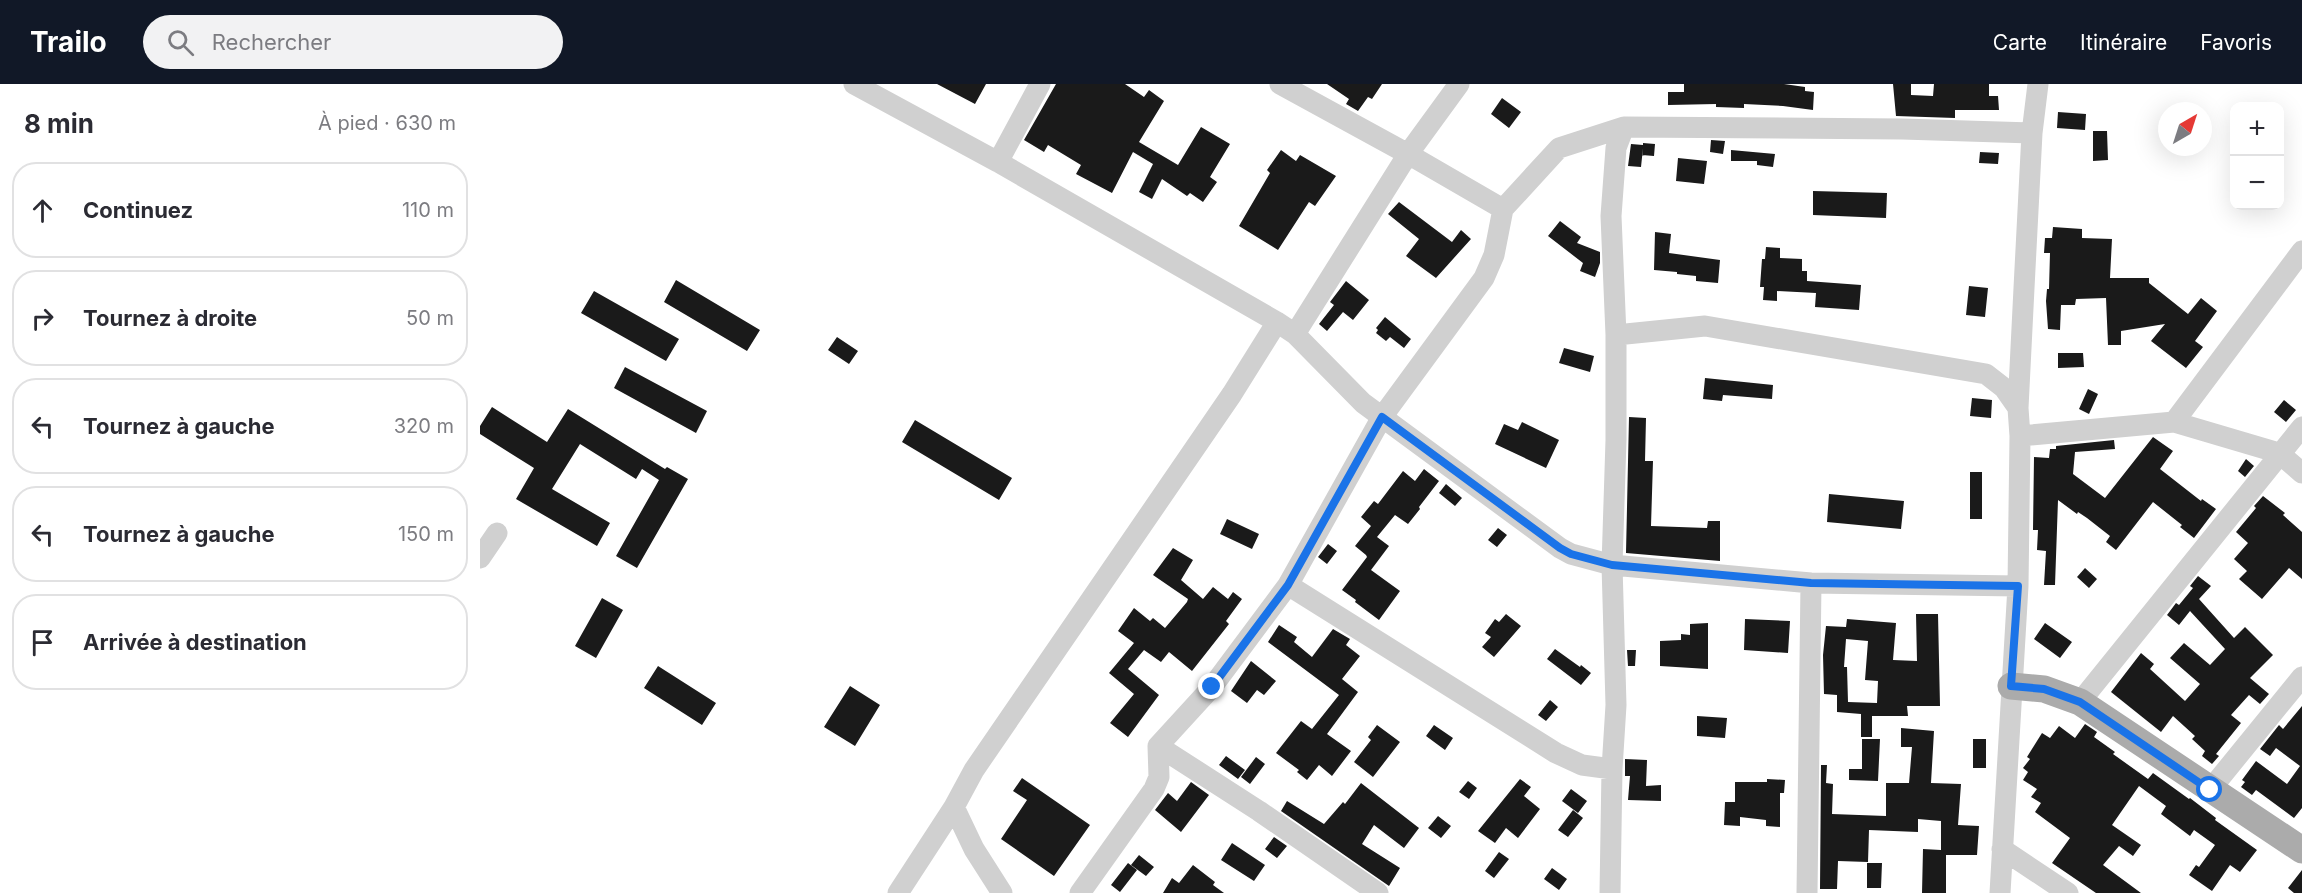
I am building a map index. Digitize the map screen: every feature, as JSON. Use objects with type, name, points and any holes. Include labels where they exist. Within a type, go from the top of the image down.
[{"type":"main road","points":[[2011,686],[2044,689],[2080,702],[2302,850]]},
{"type":"street","points":[[854,84],[998,162],[1277,322],[1295,334],[1363,403],[1571,554],[1612,565],[1811,583],[2018,586]]},
{"type":"street","points":[[998,162],[1041,84]]},
{"type":"street","points":[[1280,84],[1503,209]]},
{"type":"street","points":[[1295,334],[1408,154],[1459,84]]},
{"type":"street","points":[[2000,893],[2018,586],[2019,408],[2032,133],[2038,84]]},
{"type":"street","points":[[1080,893],[1154,789],[1159,777],[1158,746],[1212,687],[1288,585],[1382,417],[1484,278],[1494,255],[1503,209],[1559,148],[1624,127],[1902,129],[2032,133]]},
{"type":"street","points":[[1610,893],[1612,769],[1616,705],[1612,565],[1616,440],[1616,335],[1611,216],[1616,147],[1624,127]]},
{"type":"street","points":[[2174,422],[2302,251]]},
{"type":"street","points":[[898,893],[954,807],[974,770],[1232,394],[1277,322]]},
{"type":"street","points":[[1616,335],[1705,326],[1986,374],[2004,388],[2019,408]]},
{"type":"street","points":[[2020,436],[2174,422],[2279,453],[2302,472]]},
{"type":"street","points":[[2080,702],[2302,427]]},
{"type":"street","points":[[480,558],[497,533]]},
{"type":"street","points":[[1807,893],[1811,583]]},
{"type":"street","points":[[1288,585],[1556,753],[1582,765],[1612,769]]},
{"type":"street","points":[[2210,790],[2302,677]]},
{"type":"street","points":[[1158,746],[1259,811],[1378,893]]},
{"type":"street","points":[[954,807],[974,849],[1002,893]]},
{"type":"street","points":[[2002,849],[2068,893]]},
{"type":"building","points":[[937,84],[986,84],[975,104]]},
{"type":"building","points":[[1056,84],[1125,84],[1144,97],[1149,90],[1164,101],[1139,142],[1178,165],[1201,127],[1230,144],[1210,177],[1217,182],[1203,202],[1190,193],[1187,196],[1162,179],[1152,199],[1139,192],[1153,164],[1133,152],[1112,193],[1076,174],[1081,165],[1048,145],[1044,152],[1024,140]]},
{"type":"building","points":[[1327,84],[1382,84],[1372,99],[1368,97],[1358,111],[1346,104],[1349,99]]},
{"type":"building","points":[[1684,84],[1784,84],[1805,87],[1805,91],[1814,92],[1813,110],[1744,104],[1744,108],[1716,107],[1716,104],[1668,105],[1668,92],[1684,92]]},
{"type":"building","points":[[1893,84],[1911,84],[1911,95],[1933,96],[1934,84],[1989,84],[1989,96],[1998,96],[1999,110],[1955,110],[1955,118],[1896,116]]},
{"type":"building","points":[[1502,98],[1521,112],[1509,128],[1491,114]]},
{"type":"building","points":[[2058,112],[2086,114],[2085,130],[2057,128]]},
{"type":"building","points":[[2093,131],[2107,131],[2108,160],[2093,161]]},
{"type":"building","points":[[1711,140],[1725,141],[1723,154],[1710,152]]},
{"type":"building","points":[[1631,144],[1655,144],[1654,156],[1642,155],[1641,167],[1628,166]]},
{"type":"building","points":[[1281,150],[1296,161],[1300,155],[1336,176],[1315,206],[1309,202],[1278,250],[1239,226],[1270,173],[1267,170]]},
{"type":"building","points":[[1731,150],[1775,154],[1773,167],[1757,165],[1757,161],[1731,161]]},
{"type":"building","points":[[1980,152],[1999,153],[1998,164],[1979,163]]},
{"type":"building","points":[[1678,158],[1707,161],[1704,184],[1676,181]]},
{"type":"building","points":[[1813,191],[1887,193],[1886,218],[1813,215]]},
{"type":"building","points":[[1399,202],[1452,242],[1461,230],[1471,239],[1436,278],[1406,256],[1419,239],[1388,214]]},
{"type":"building","points":[[1560,221],[1581,237],[1577,243],[1600,252],[1600,263],[1595,277],[1580,271],[1583,263],[1548,236]]},
{"type":"building","points":[[2053,227],[2082,229],[2082,238],[2112,239],[2110,278],[2149,278],[2149,283],[2188,314],[2201,298],[2217,311],[2195,341],[2203,347],[2186,368],[2151,341],[2165,324],[2121,331],[2121,345],[2108,345],[2106,298],[2076,299],[2075,305],[2061,305],[2060,330],[2048,329],[2046,301],[2047,289],[2049,289],[2050,253],[2044,253],[2045,238],[2052,238]]},
{"type":"building","points":[[1655,232],[1671,234],[1669,253],[1720,260],[1718,283],[1696,281],[1696,276],[1677,274],[1677,272],[1654,270]]},
{"type":"building","points":[[1766,247],[1780,248],[1780,258],[1802,259],[1802,271],[1807,271],[1807,281],[1861,285],[1859,310],[1815,307],[1816,293],[1777,291],[1777,301],[1763,300],[1764,287],[1760,287],[1762,259],[1765,259]]},
{"type":"building","points":[[676,280],[760,330],[747,351],[664,302]]},
{"type":"building","points":[[1346,281],[1369,300],[1353,320],[1343,312],[1327,331],[1319,324],[1334,305],[1330,302]]},
{"type":"building","points":[[1969,286],[1988,288],[1985,317],[1966,315]]},
{"type":"building","points":[[594,291],[679,339],[666,361],[581,313]]},
{"type":"building","points":[[1385,317],[1411,339],[1404,348],[1390,337],[1386,341],[1376,333],[1378,330],[1376,328]]},
{"type":"building","points":[[837,337],[858,351],[849,364],[828,350]]},
{"type":"building","points":[[1564,348],[1594,356],[1590,372],[1559,363]]},
{"type":"building","points":[[2058,353],[2083,353],[2084,367],[2058,368]]},
{"type":"building","points":[[625,367],[707,411],[696,433],[614,388]]},
{"type":"building","points":[[1705,378],[1773,385],[1772,399],[1723,395],[1722,401],[1703,399]]},
{"type":"building","points":[[2088,389],[2098,394],[2089,414],[2079,409]]},
{"type":"building","points":[[1972,398],[1992,400],[1991,418],[1970,416]]},
{"type":"building","points":[[2284,400],[2296,410],[2286,422],[2274,412]]},
{"type":"building","points":[[492,407],[547,442],[568,409],[665,469],[667,467],[688,479],[637,568],[616,556],[659,480],[642,469],[636,479],[580,444],[552,489],[610,523],[597,546],[516,499],[534,468],[480,434],[480,426]]},
{"type":"building","points":[[1629,417],[1646,418],[1645,461],[1653,461],[1651,526],[1707,528],[1708,521],[1720,521],[1720,561],[1626,553]]},
{"type":"building","points":[[915,420],[1012,478],[999,500],[902,442]]},
{"type":"building","points":[[1522,422],[1559,440],[1546,468],[1495,444],[1504,424],[1518,430]]},
{"type":"building","points":[[2153,437],[2173,451],[2160,469],[2201,501],[2202,499],[2216,509],[2194,538],[2180,527],[2182,525],[2153,502],[2116,550],[2106,542],[2110,536],[2058,500],[2055,585],[2044,585],[2046,551],[2037,550],[2038,530],[2033,530],[2034,457],[2049,458],[2050,449],[2056,449],[2056,446],[2114,440],[2115,449],[2075,452],[2073,474],[2105,498]]},
{"type":"building","points":[[2246,459],[2254,466],[2245,477],[2238,471]]},
{"type":"building","points":[[1424,469],[1439,481],[1419,507],[1420,509],[1408,524],[1395,515],[1377,537],[1389,546],[1371,570],[1400,591],[1379,620],[1342,590],[1367,557],[1355,546],[1371,526],[1361,517],[1374,501],[1378,504],[1403,471],[1415,481]]},
{"type":"building","points":[[1970,472],[1982,472],[1982,519],[1970,519]]},
{"type":"building","points":[[1446,484],[1462,498],[1455,506],[1439,493]]},
{"type":"building","points":[[1829,494],[1904,501],[1901,529],[1827,522]]},
{"type":"building","points":[[2263,496],[2285,513],[2283,515],[2302,532],[2302,579],[2289,568],[2262,599],[2239,579],[2247,571],[2234,559],[2248,543],[2236,532]]},
{"type":"building","points":[[1227,519],[1259,534],[1252,549],[1220,534]]},
{"type":"building","points":[[1498,528],[1507,535],[1497,547],[1488,540]]},
{"type":"building","points":[[1328,544],[1337,551],[1327,564],[1318,557]]},
{"type":"building","points":[[1173,548],[1193,560],[1181,580],[1203,599],[1213,587],[1228,599],[1233,592],[1242,599],[1226,621],[1229,624],[1192,671],[1169,652],[1161,662],[1144,650],[1128,669],[1159,695],[1128,737],[1110,723],[1134,694],[1109,673],[1134,643],[1118,631],[1134,608],[1150,621],[1153,618],[1165,628],[1187,602],[1188,599],[1153,575]]},
{"type":"building","points":[[2085,568],[2097,579],[2089,588],[2077,577]]},
{"type":"building","points":[[2198,576],[2211,586],[2199,599],[2234,638],[2245,627],[2273,655],[2250,678],[2269,694],[2260,704],[2249,695],[2231,715],[2241,723],[2216,754],[2219,756],[2212,764],[2202,756],[2205,751],[2192,739],[2195,736],[2173,716],[2161,732],[2111,692],[2141,653],[2154,664],[2150,669],[2185,701],[2200,684],[2170,658],[2184,643],[2210,665],[2225,649],[2190,611],[2179,625],[2167,615],[2176,603],[2179,605],[2193,588],[2190,586]]},
{"type":"building","points":[[602,598],[623,610],[596,658],[575,646]]},
{"type":"building","points":[[1506,614],[1521,626],[1494,657],[1482,647],[1491,637],[1485,633],[1495,619],[1499,622]]},
{"type":"building","points":[[1916,614],[1938,614],[1940,706],[1907,706],[1908,716],[1872,716],[1872,737],[1861,737],[1861,714],[1837,712],[1837,695],[1824,694],[1823,655],[1826,626],[1846,627],[1847,619],[1896,623],[1893,660],[1917,661]],"holes":[[[1846,639],[1868,641],[1865,680],[1878,681],[1877,703],[1848,702],[1847,667],[1844,667]]]},
{"type":"building","points":[[1745,619],[1790,621],[1788,653],[1744,650]]},
{"type":"building","points":[[1708,623],[1708,669],[1660,666],[1660,641],[1681,640],[1681,634],[1690,635],[1690,624]]},
{"type":"building","points":[[2045,623],[2072,642],[2060,658],[2034,639]]},
{"type":"building","points":[[1279,625],[1297,637],[1294,642],[1312,657],[1333,629],[1350,639],[1346,645],[1360,656],[1342,679],[1358,692],[1327,734],[1351,751],[1332,776],[1319,765],[1307,780],[1297,772],[1299,770],[1276,753],[1301,721],[1312,729],[1339,695],[1268,642]]},
{"type":"building","points":[[1555,649],[1591,673],[1581,685],[1547,659]]},
{"type":"building","points":[[1627,650],[1636,650],[1635,666],[1628,666]]},
{"type":"building","points":[[1251,661],[1276,681],[1264,695],[1257,690],[1247,703],[1231,691]]},
{"type":"building","points":[[658,666],[716,703],[702,725],[644,688]]},
{"type":"building","points":[[850,686],[880,705],[855,746],[824,727]]},
{"type":"building","points":[[1550,700],[1558,707],[1546,721],[1538,715]]},
{"type":"building","points":[[2302,706],[2302,808],[2294,818],[2256,790],[2252,795],[2241,787],[2245,782],[2242,780],[2256,761],[2287,784],[2300,766],[2276,748],[2270,756],[2260,749],[2279,725],[2283,729]]},
{"type":"building","points":[[1697,716],[1727,718],[1725,738],[1697,736]]},
{"type":"building","points":[[2085,724],[2097,732],[2094,737],[2115,752],[2113,754],[2148,779],[2153,773],[2190,798],[2216,818],[2215,820],[2257,850],[2240,872],[2230,865],[2212,891],[2189,875],[2196,865],[2199,867],[2215,845],[2194,830],[2190,836],[2161,814],[2166,806],[2139,786],[2112,825],[2141,845],[2133,856],[2119,846],[2103,865],[2141,893],[2096,893],[2052,863],[2070,838],[2035,812],[2041,803],[2031,797],[2037,789],[2023,780],[2028,772],[2023,768],[2030,759],[2027,757],[2042,733],[2050,738],[2059,726],[2075,738]]},
{"type":"building","points":[[1377,725],[1400,742],[1373,777],[1354,762],[1371,740],[1368,737]]},
{"type":"building","points":[[1434,725],[1453,738],[1445,750],[1426,736]]},
{"type":"building","points":[[1901,728],[1934,731],[1931,783],[1961,784],[1958,825],[1979,826],[1977,855],[1946,855],[1946,893],[1922,893],[1923,849],[1941,850],[1941,821],[1918,819],[1918,832],[1869,830],[1868,862],[1838,861],[1837,889],[1820,889],[1821,765],[1827,765],[1826,783],[1833,784],[1832,814],[1886,816],[1886,783],[1909,783],[1912,747],[1901,747]]},
{"type":"building","points":[[1862,739],[1880,739],[1878,781],[1849,780],[1849,769],[1862,769]]},
{"type":"building","points":[[1973,739],[1986,739],[1986,768],[1973,768]]},
{"type":"building","points":[[1226,756],[1245,770],[1238,779],[1219,765]]},
{"type":"building","points":[[1256,757],[1265,764],[1250,784],[1241,777]]},
{"type":"building","points":[[1625,759],[1647,760],[1646,786],[1661,785],[1661,801],[1628,800],[1630,776],[1625,776]]},
{"type":"building","points":[[1022,778],[1090,825],[1054,876],[1001,839],[1027,800],[1013,791]]},
{"type":"building","points":[[1520,779],[1531,787],[1524,796],[1540,809],[1518,838],[1506,828],[1495,843],[1478,831]]},
{"type":"building","points":[[1767,779],[1785,780],[1784,793],[1780,793],[1780,827],[1766,826],[1766,820],[1740,817],[1740,826],[1724,825],[1725,802],[1735,802],[1735,782],[1767,782]]},
{"type":"building","points":[[1468,781],[1477,788],[1469,799],[1459,792]]},
{"type":"building","points":[[1191,782],[1209,795],[1181,832],[1155,810],[1168,793],[1177,801]]},
{"type":"building","points":[[1361,783],[1419,828],[1404,848],[1374,825],[1362,844],[1400,868],[1389,886],[1281,811],[1287,801],[1324,824],[1343,802],[1345,804]]},
{"type":"building","points":[[1571,789],[1587,801],[1578,813],[1562,801]]},
{"type":"building","points":[[1573,810],[1583,818],[1568,837],[1558,830]]},
{"type":"building","points":[[1438,816],[1451,826],[1441,838],[1428,828]]},
{"type":"building","points":[[1274,837],[1287,846],[1277,858],[1265,849]]},
{"type":"building","points":[[1232,843],[1265,865],[1254,881],[1221,860]]},
{"type":"building","points":[[1499,852],[1509,859],[1494,878],[1485,871]]},
{"type":"building","points":[[1139,855],[1154,867],[1146,876],[1131,865]]},
{"type":"building","points":[[1128,863],[1137,870],[1120,892],[1111,885]]},
{"type":"building","points":[[1867,863],[1882,863],[1881,888],[1867,888]]},
{"type":"building","points":[[1193,865],[1215,882],[1213,885],[1224,893],[1163,893],[1172,878],[1179,883]]},
{"type":"building","points":[[1552,868],[1567,879],[1559,890],[1544,879]]},
{"type":"building","points":[[2302,870],[2302,893],[2294,893],[2288,888]]},
{"type":"route","points":[[1212,687],[1288,585],[1382,417],[1560,548],[1571,554],[1612,565],[1811,583],[2018,586],[2011,686],[2044,689],[2080,702],[2210,790]]}]
